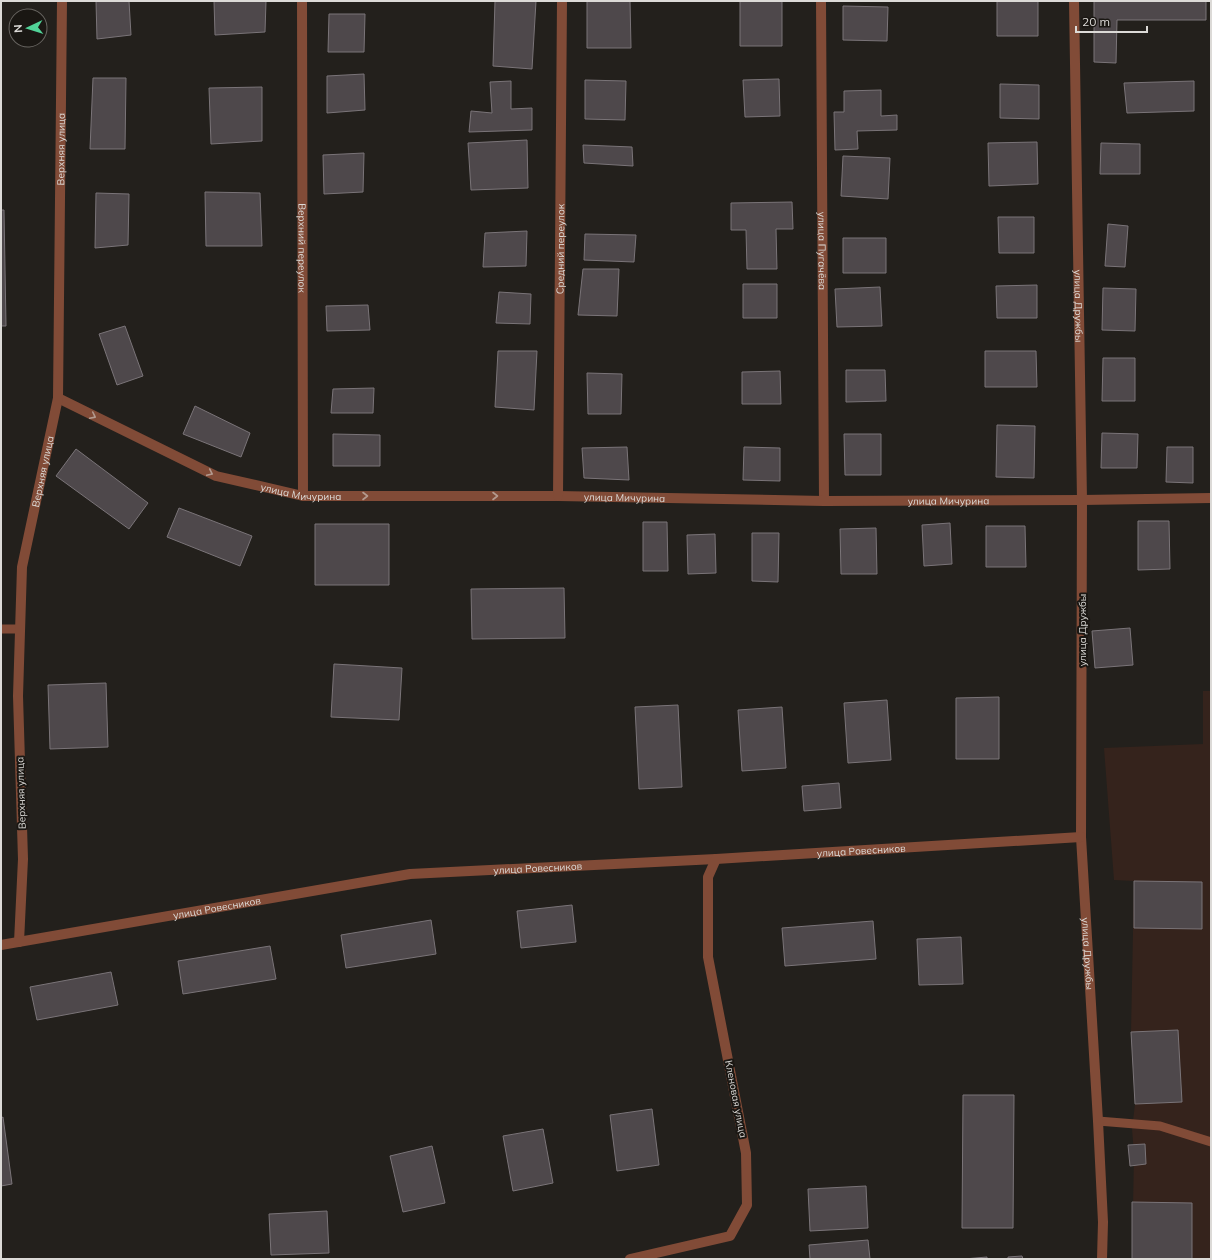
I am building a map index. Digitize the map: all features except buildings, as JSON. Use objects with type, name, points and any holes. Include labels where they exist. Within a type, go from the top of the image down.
[{"type":"street","name":"Верхняя улица","points":[[19,942],[23,859],[18,696],[22,567],[58,398],[62,1]]},
{"type":"street","name":"Верхний переулок","points":[[302,1],[303,496]]},
{"type":"street","name":"Средний переулок","points":[[558,496],[562,1]]},
{"type":"street","name":"улица Пугачёва","points":[[821,1],[824,501]]},
{"type":"street","name":"улица Дружбы","points":[[1074,1],[1082,500],[1081,837],[1098,1120],[1103,1222],[1102,1259]]},
{"type":"street","name":"улица Мичурина","points":[[58,398],[216,476],[303,496],[558,496],[824,501],[1211,498]]},
{"type":"street","name":"улица Ровесников","points":[[1,945],[410,874],[716,859],[1081,837]]},
{"type":"street","name":"Кленовая улица","points":[[630,1259],[730,1236],[747,1205],[746,1153],[708,957],[708,877],[716,859]]},
{"type":"lane","points":[[1,629],[20,629]]},
{"type":"lane","points":[[1098,1120],[1160,1126],[1211,1142]]},
{"type":"shaded area","points":[[1203,691],[1211,691],[1211,1259],[1132,1259],[1134,1154],[1132,1129],[1135,1104],[1131,1032],[1134,881],[1114,880],[1104,748],[1203,744]]}]
